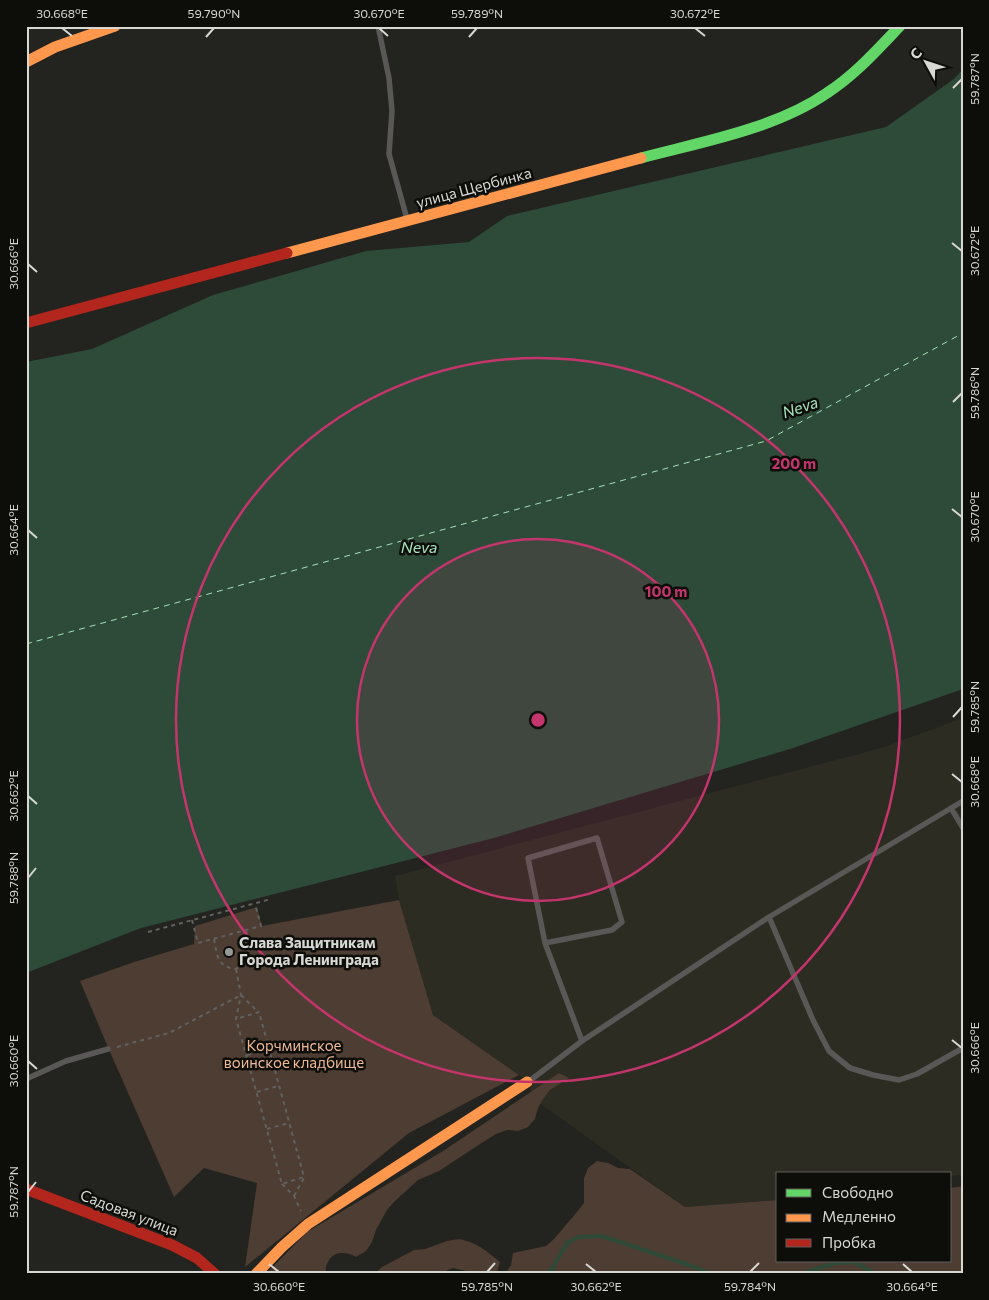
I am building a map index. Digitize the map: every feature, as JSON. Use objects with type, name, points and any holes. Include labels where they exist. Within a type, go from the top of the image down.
[{"type":"street","points":[[26,62],[55,46],[102,28],[115,26]]},
{"type":"street","name":"улица Щербинка","points":[[26,323],[747,130],[784,116],[818,99],[848,78],[900,26]]},
{"type":"street","points":[[256,1274],[308,1224],[527,1082]]},
{"type":"street","name":"Садовая улица","points":[[26,1189],[172,1245],[197,1258],[215,1274]]},
{"type":"lane","points":[[378,26],[389,78],[392,111],[388,154],[408,221]]},
{"type":"lane","points":[[527,1082],[582,1041],[769,917],[963,801]]},
{"type":"lane","points":[[951,808],[963,828]]},
{"type":"lane","points":[[545,943],[612,930],[622,922],[597,838],[528,858],[545,943],[582,1041]]},
{"type":"lane","points":[[769,917],[813,1020],[829,1051],[850,1068],[899,1080],[918,1074],[963,1048]]},
{"type":"lane","points":[[26,1080],[66,1061],[108,1049]]},
{"type":"path","points":[[148,932],[271,899]]},
{"type":"path","points":[[192,920],[198,943],[214,939],[261,926],[255,903]]},
{"type":"path","points":[[214,939],[217,956],[222,965],[236,969],[244,963],[248,956],[250,948],[246,930]]},
{"type":"path","points":[[236,969],[240,994],[236,1019],[266,1129],[282,1184],[294,1196],[308,1224]]},
{"type":"path","points":[[240,994],[259,1012],[304,1178],[294,1196]]},
{"type":"path","points":[[108,1049],[169,1033],[240,994]]},
{"type":"path","points":[[236,1019],[259,1012]]},
{"type":"path","points":[[246,1056],[269,1049]]},
{"type":"path","points":[[256,1092],[279,1086]]},
{"type":"path","points":[[266,1129],[289,1122]]},
{"type":"path","points":[[282,1184],[304,1178]]},
{"type":"shaded area","points":[[963,718],[963,1175],[952,1176],[952,1172],[776,1172],[776,1200],[685,1207],[535,1100],[527,1082],[519,1075],[433,1015],[399,900],[395,876],[881,748]]},
{"type":"green space","name":"Корчминское воинское кладбище","points":[[399,900],[433,1015],[519,1075],[409,1133],[245,1267],[257,1183],[204,1168],[174,1197],[80,981],[194,944],[195,926],[257,907],[262,926]]},
{"type":"green space","points":[[559,1073],[569,1078],[550,1090],[538,1108],[535,1119],[528,1127],[518,1131],[507,1130],[496,1134],[439,1171],[418,1180],[387,1210],[366,1251],[356,1257],[345,1253],[334,1255],[327,1263],[325,1274],[266,1274],[307,1232],[443,1151]]},
{"type":"green space","points":[[597,1161],[608,1163],[618,1168],[630,1169],[685,1207],[776,1200],[776,1262],[952,1262],[952,1188],[963,1186],[963,1274],[505,1274],[511,1265],[513,1253],[546,1246],[577,1212],[584,1203],[584,1178],[588,1168]]},
{"type":"green space","points":[[459,1239],[476,1245],[500,1262],[497,1272],[478,1274],[453,1268],[438,1274],[374,1274],[382,1267],[414,1250],[425,1249]]},
{"type":"water","name":"Neva","points":[[963,69],[963,689],[790,749],[494,838],[141,928],[26,973],[26,362],[92,349],[213,295],[366,251],[469,242],[507,216],[886,127],[954,79]]},
{"type":"waterway","points":[[546,1274],[552,1269],[567,1243],[578,1237],[602,1236],[712,1274]]},
{"type":"waterway","points":[[800,1274],[836,1263],[854,1262],[876,1274]]},
{"type":"ferry route","points":[[26,644],[766,441],[963,333]]},
{"type":"traffic: fast","points":[[641,158],[737,133],[784,116],[807,105],[847,78],[900,26]]},
{"type":"traffic: slow","points":[[26,62],[55,47],[115,26]]},
{"type":"traffic: slow","points":[[287,253],[641,158]]},
{"type":"traffic: slow","points":[[256,1274],[308,1224],[527,1082]]},
{"type":"traffic: jam","points":[[26,323],[287,253]]},
{"type":"traffic: jam","points":[[26,1189],[172,1245],[197,1258],[215,1274]]},
{"type":"place","name":"Слава Защитникам Города Ленинграда","points":[[229,952]]}]
